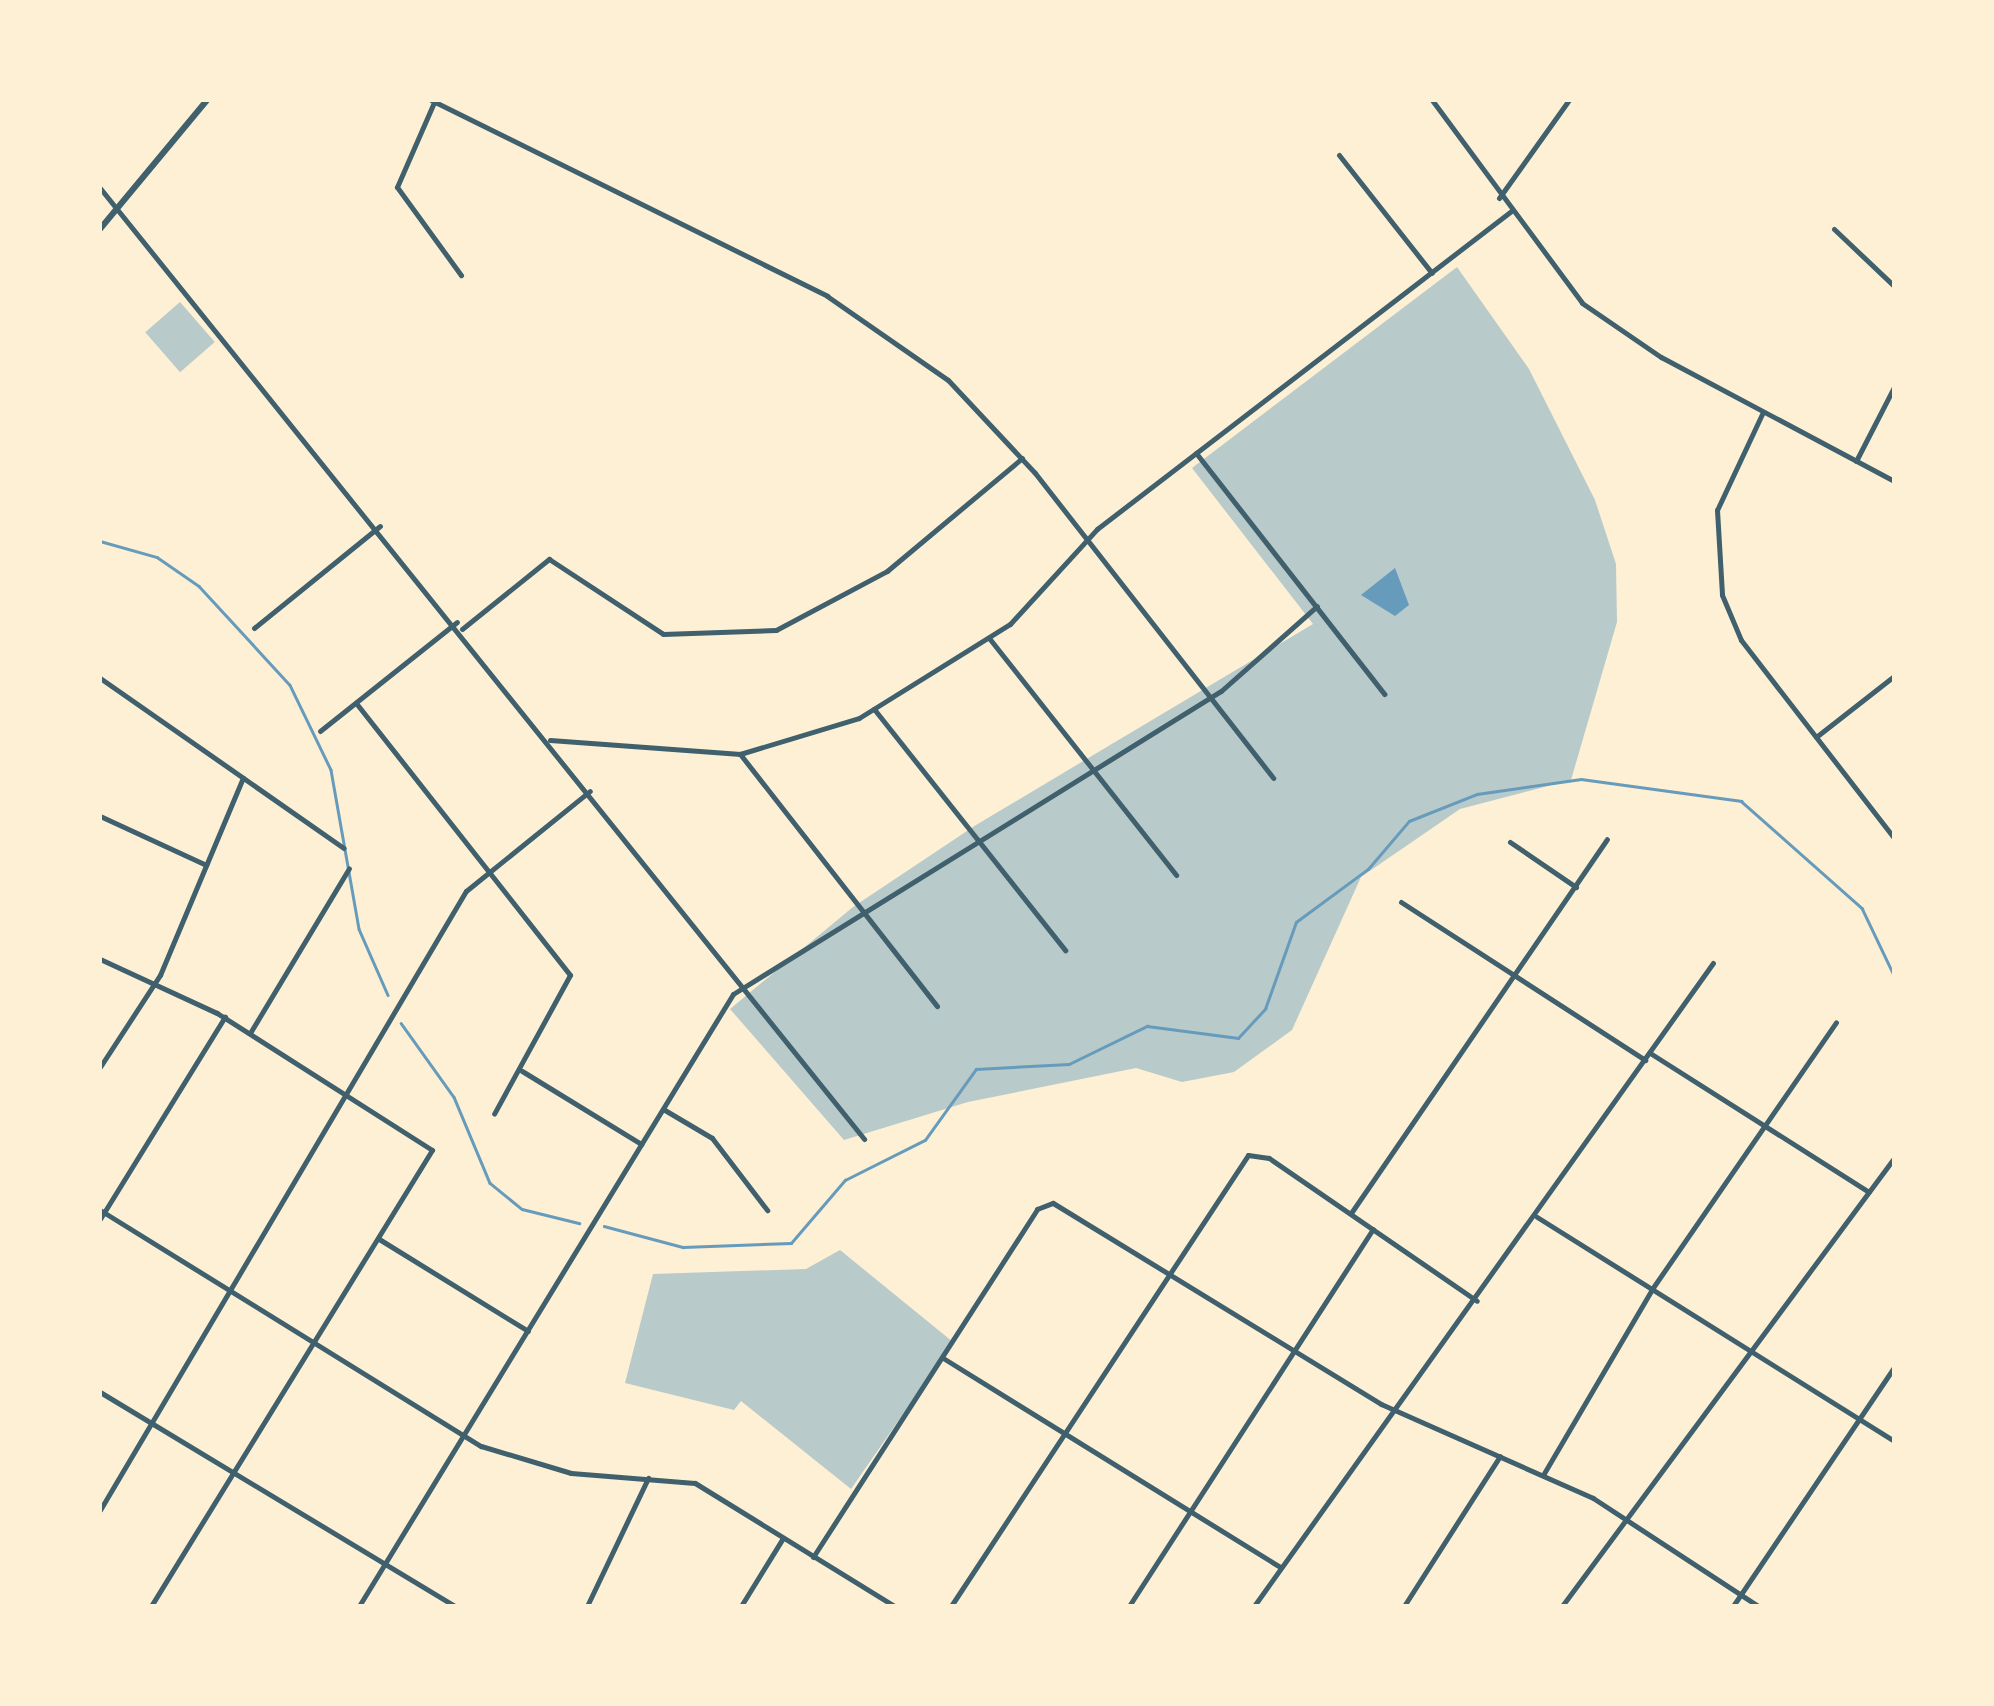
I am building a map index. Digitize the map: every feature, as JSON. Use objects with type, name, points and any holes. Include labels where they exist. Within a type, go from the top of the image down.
[{"type":"street","points":[[100,228],[207,100]]},
{"type":"street","points":[[461,275],[398,187],[433,100],[872,322],[948,380],[1022,458],[1273,778]]},
{"type":"street","points":[[1432,100],[1510,212],[1598,316],[1762,414],[1894,481]]},
{"type":"street","points":[[1500,198],[1569,100]]},
{"type":"street","points":[[1339,154],[1432,273]]},
{"type":"street","points":[[100,188],[380,526],[864,1139]]},
{"type":"street","points":[[550,740],[740,754],[874,709],[989,638],[1088,540],[1510,212]]},
{"type":"street","points":[[1834,229],[1894,286]]},
{"type":"street","points":[[1856,461],[1894,387]]},
{"type":"street","points":[[1762,414],[1722,486],[1716,571],[1742,640],[1894,838]]},
{"type":"street","points":[[1196,453],[1384,694]]},
{"type":"street","points":[[320,731],[548,559],[662,634],[776,630],[887,571],[1022,458]]},
{"type":"street","points":[[254,628],[380,526]]},
{"type":"street","points":[[359,1606],[641,1144],[743,985],[1211,697],[1317,606]]},
{"type":"street","points":[[989,638],[1176,875]]},
{"type":"street","points":[[1816,737],[1894,676]]},
{"type":"street","points":[[100,678],[344,848]]},
{"type":"street","points":[[356,703],[570,975],[522,1071],[494,1114]]},
{"type":"street","points":[[874,709],[1065,950]]},
{"type":"street","points":[[740,754],[937,1006]]},
{"type":"street","points":[[100,1067],[157,981],[243,778]]},
{"type":"street","points":[[100,1510],[466,891],[590,791]]},
{"type":"street","points":[[100,816],[206,865]]},
{"type":"street","points":[[1350,1213],[1608,839]]},
{"type":"street","points":[[1510,842],[1576,887]]},
{"type":"street","points":[[250,1033],[349,868]]},
{"type":"street","points":[[1401,902],[1645,1060]]},
{"type":"street","points":[[100,959],[157,981],[225,1018],[347,1092],[432,1150],[152,1606]]},
{"type":"street","points":[[1254,1606],[1392,1409],[1537,1217],[1712,963]]},
{"type":"street","points":[[225,1018],[101,1213],[464,1437],[543,1468],[694,1483],[894,1606]]},
{"type":"street","points":[[1543,1474],[1652,1289],[1836,1022]]},
{"type":"street","points":[[1650,1053],[1869,1192]]},
{"type":"street","points":[[522,1071],[641,1144]]},
{"type":"street","points":[[663,1109],[712,1138],[767,1210]]},
{"type":"street","points":[[950,1606],[1238,1162],[1269,1158],[1477,1301]]},
{"type":"street","points":[[1562,1606],[1622,1516],[1894,1158]]},
{"type":"street","points":[[813,1556],[1037,1209],[1053,1204],[1392,1409],[1543,1474],[1622,1516],[1758,1606]]},
{"type":"street","points":[[1537,1217],[1894,1442]]},
{"type":"street","points":[[1129,1606],[1373,1229]]},
{"type":"street","points":[[379,1239],[528,1332]]},
{"type":"street","points":[[943,1358],[1281,1567]]},
{"type":"street","points":[[1733,1606],[1894,1368]]},
{"type":"street","points":[[100,1392],[454,1606]]},
{"type":"street","points":[[1404,1606],[1500,1456]]},
{"type":"street","points":[[587,1606],[648,1477]]},
{"type":"street","points":[[741,1606],[782,1538]]},
{"type":"shaded area","points":[[1457,267],[1529,369],[1595,500],[1616,564],[1617,622],[1571,780],[1460,809],[1361,877],[1292,1030],[1234,1072],[1182,1082],[1136,1068],[968,1102],[844,1140],[730,1009],[853,907],[976,825],[1313,624],[1192,468]]},
{"type":"shaded area","points":[[180,302],[215,342],[180,372],[145,332]]},
{"type":"shaded area","points":[[840,1250],[953,1342],[851,1489],[741,1401],[734,1410],[625,1383],[653,1274],[806,1269]]},
{"type":"water","points":[[1395,568],[1409,605],[1395,616],[1361,595]]},
{"type":"waterway","points":[[100,541],[157,557],[199,586],[290,685],[331,770],[359,929],[388,995]]},
{"type":"waterway","points":[[604,1226],[683,1247],[791,1243],[845,1180],[925,1140],[976,1069],[1069,1064],[1147,1026],[1238,1038],[1265,1009],[1296,922],[1368,869],[1409,821],[1477,794],[1581,779],[1741,801],[1862,908],[1894,975]]},
{"type":"waterway","points":[[401,1023],[454,1097],[490,1183],[522,1209],[579,1223]]}]
